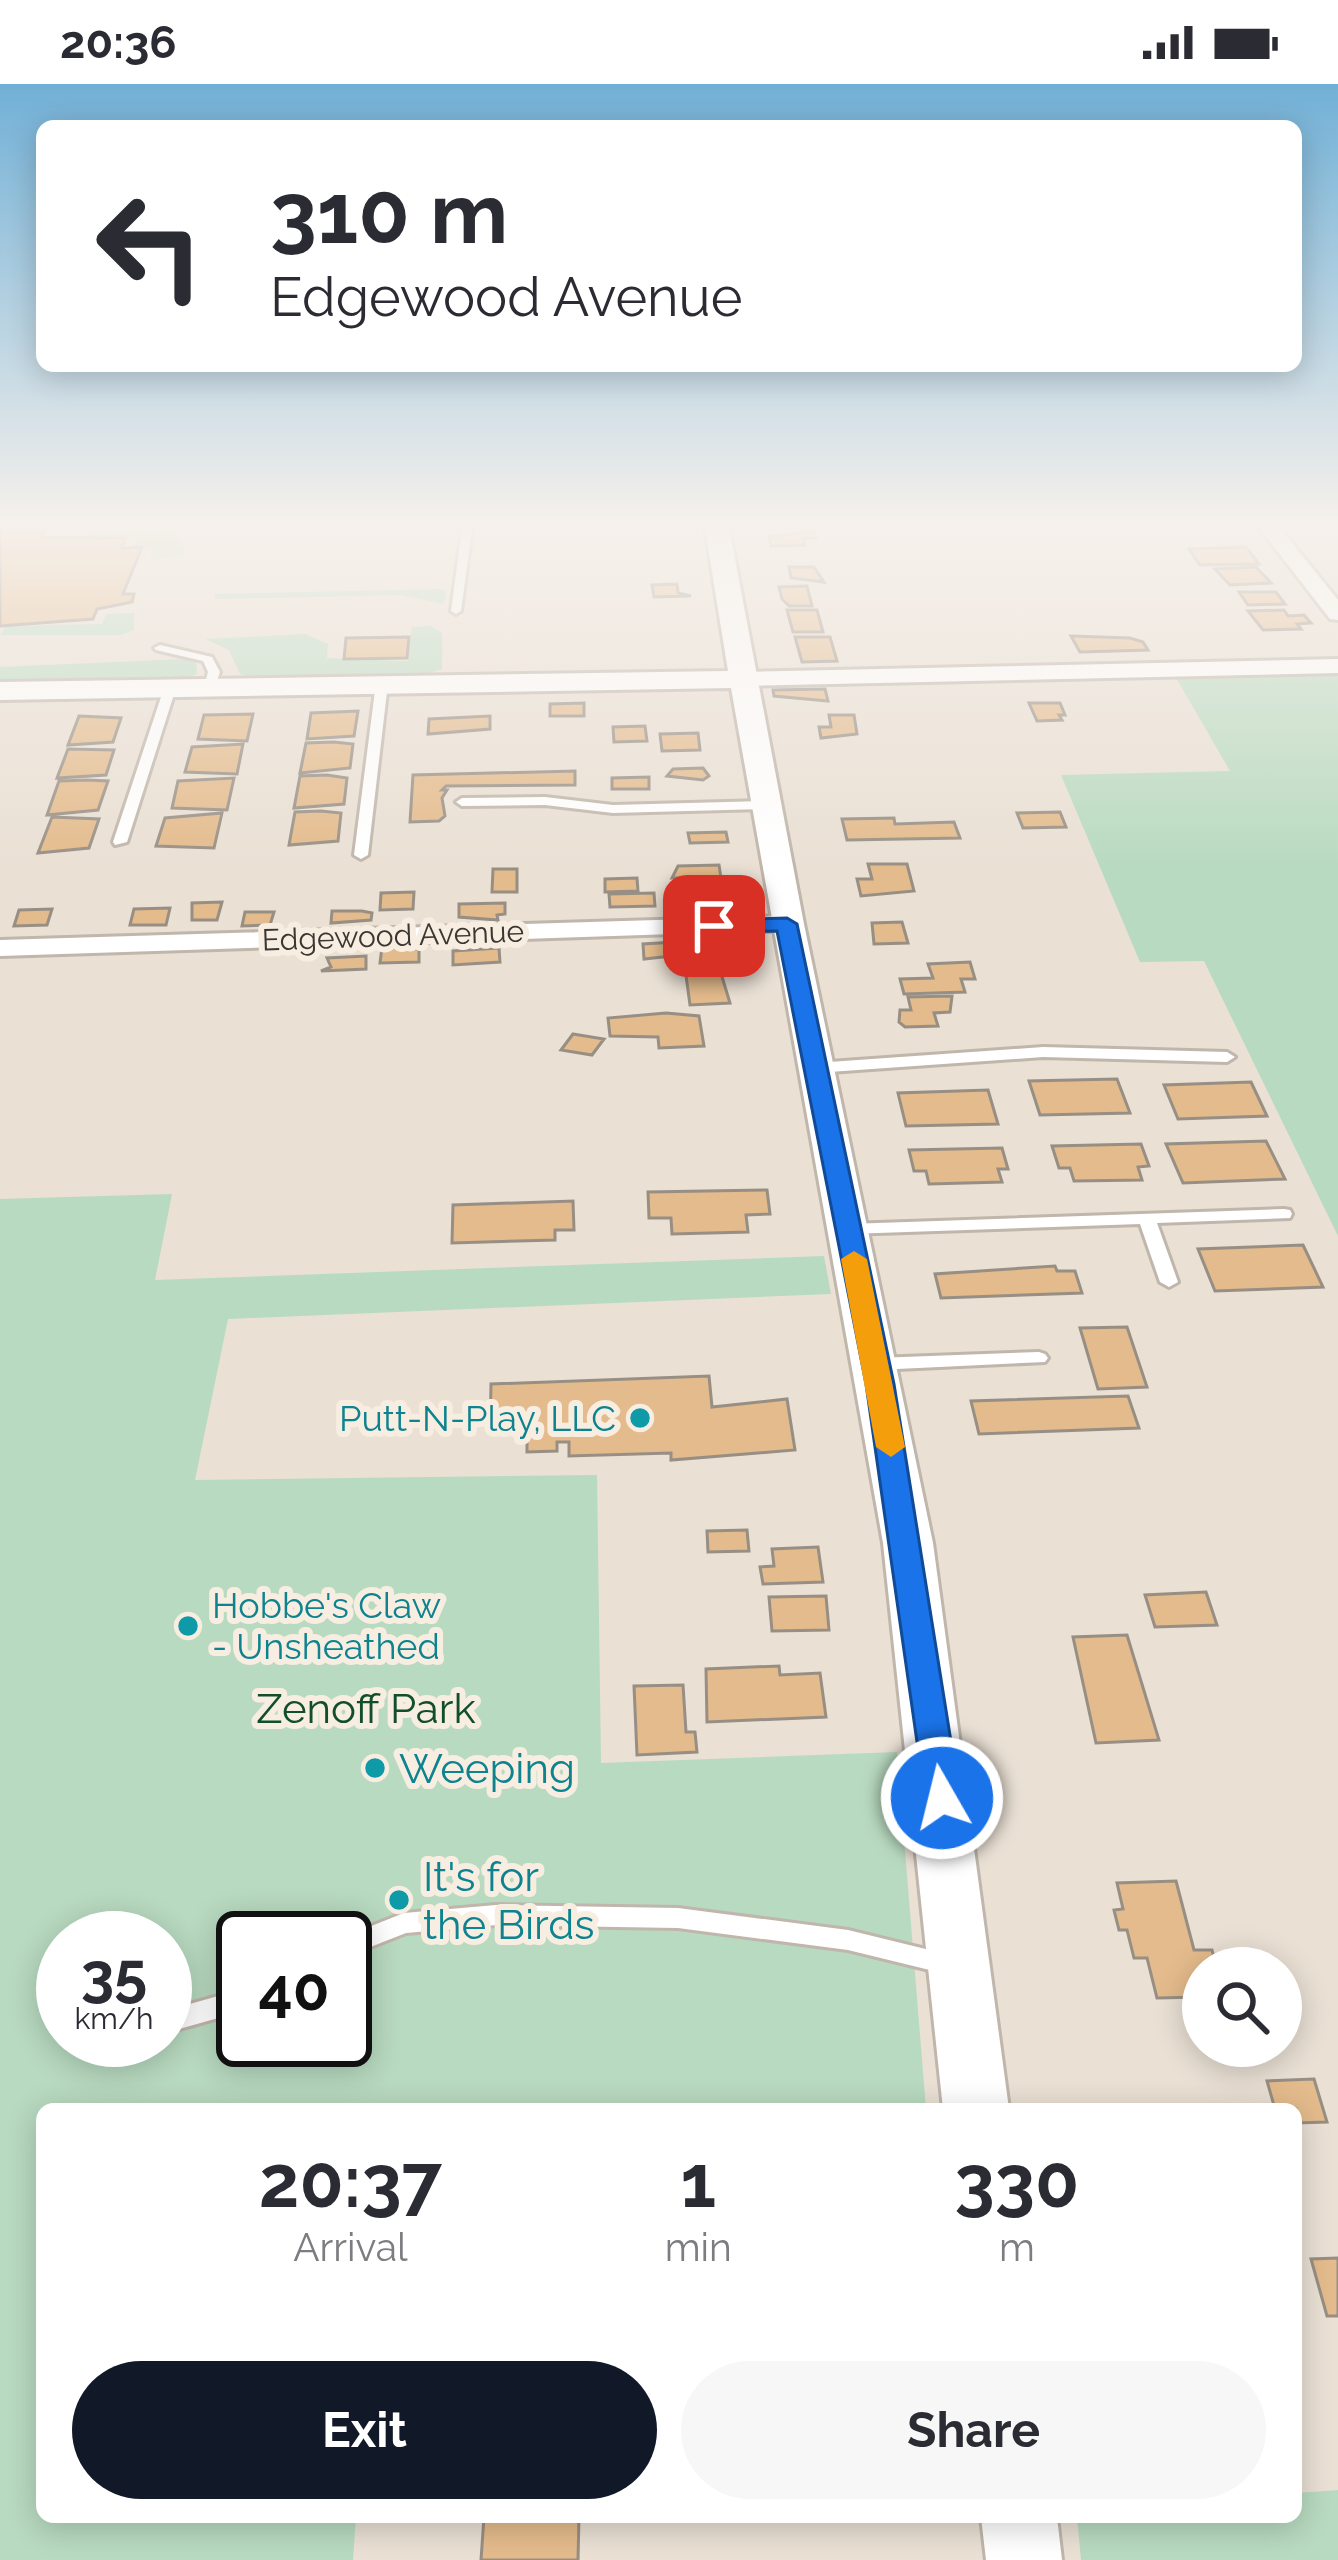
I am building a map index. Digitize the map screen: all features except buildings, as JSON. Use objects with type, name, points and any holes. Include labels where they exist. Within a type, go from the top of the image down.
[{"type":"street","points":[[736,638],[908,1543],[975,2103]]},
{"type":"street","points":[[0,692],[1338,666]]},
{"type":"street","name":"Edgewood Avenue","points":[[0,948],[787,924]]},
{"type":"street","points":[[1020,2523],[1024,2560]]},
{"type":"lane","points":[[160,648],[208,659],[214,672],[210,687]]},
{"type":"lane","points":[[361,855],[382,683]]},
{"type":"lane","points":[[120,842],[170,688]]},
{"type":"lane","points":[[462,802],[544,801],[613,809],[765,805]]},
{"type":"lane","points":[[815,1068],[1043,1052],[1227,1057]]},
{"type":"lane","points":[[848,1229],[1284,1214]]},
{"type":"lane","points":[[1147,1219],[1169,1282]]},
{"type":"lane","points":[[876,1364],[1039,1358]]},
{"type":"lane","points":[[372,1936],[404,1924],[496,1915],[678,1918],[848,1940],[960,1967]]},
{"type":"green space","points":[[313,638],[328,644],[327,658],[408,661],[411,638],[442,638],[442,669],[424,675],[251,678],[240,674],[229,650],[205,639]]},
{"type":"green space","points":[[196,662],[197,674],[182,680],[0,684],[0,667]]},
{"type":"green space","points":[[1338,673],[1338,1236],[1204,961],[1140,962],[1061,775],[1230,771],[1175,676]]},
{"type":"green space","name":"Zenoff Park","points":[[172,1194],[155,1280],[824,1256],[831,1294],[228,1319],[195,1480],[597,1475],[601,1763],[897,1752],[926,2103],[36,2103],[36,2523],[356,2523],[353,2560],[0,2560],[0,1199]]},
{"type":"green space","points":[[1338,2490],[1338,2560],[1081,2560],[1078,2523],[1302,2523],[1302,2493]]},
{"type":"slow traffic","points":[[854,1259],[891,1447]]},
{"type":"place","name":"Putt-N-Play, LLC","points":[[640,1418]]},
{"type":"place","name":"Hobbe's Claw - Unsheathed","points":[[188,1626]]},
{"type":"place","name":"Weeping","points":[[375,1768]]},
{"type":"place","name":"It's for the Birds","points":[[399,1900]]},
{"type":"route","points":[[714,926],[787,924],[880,1384],[908,1543],[942,1798]]}]
